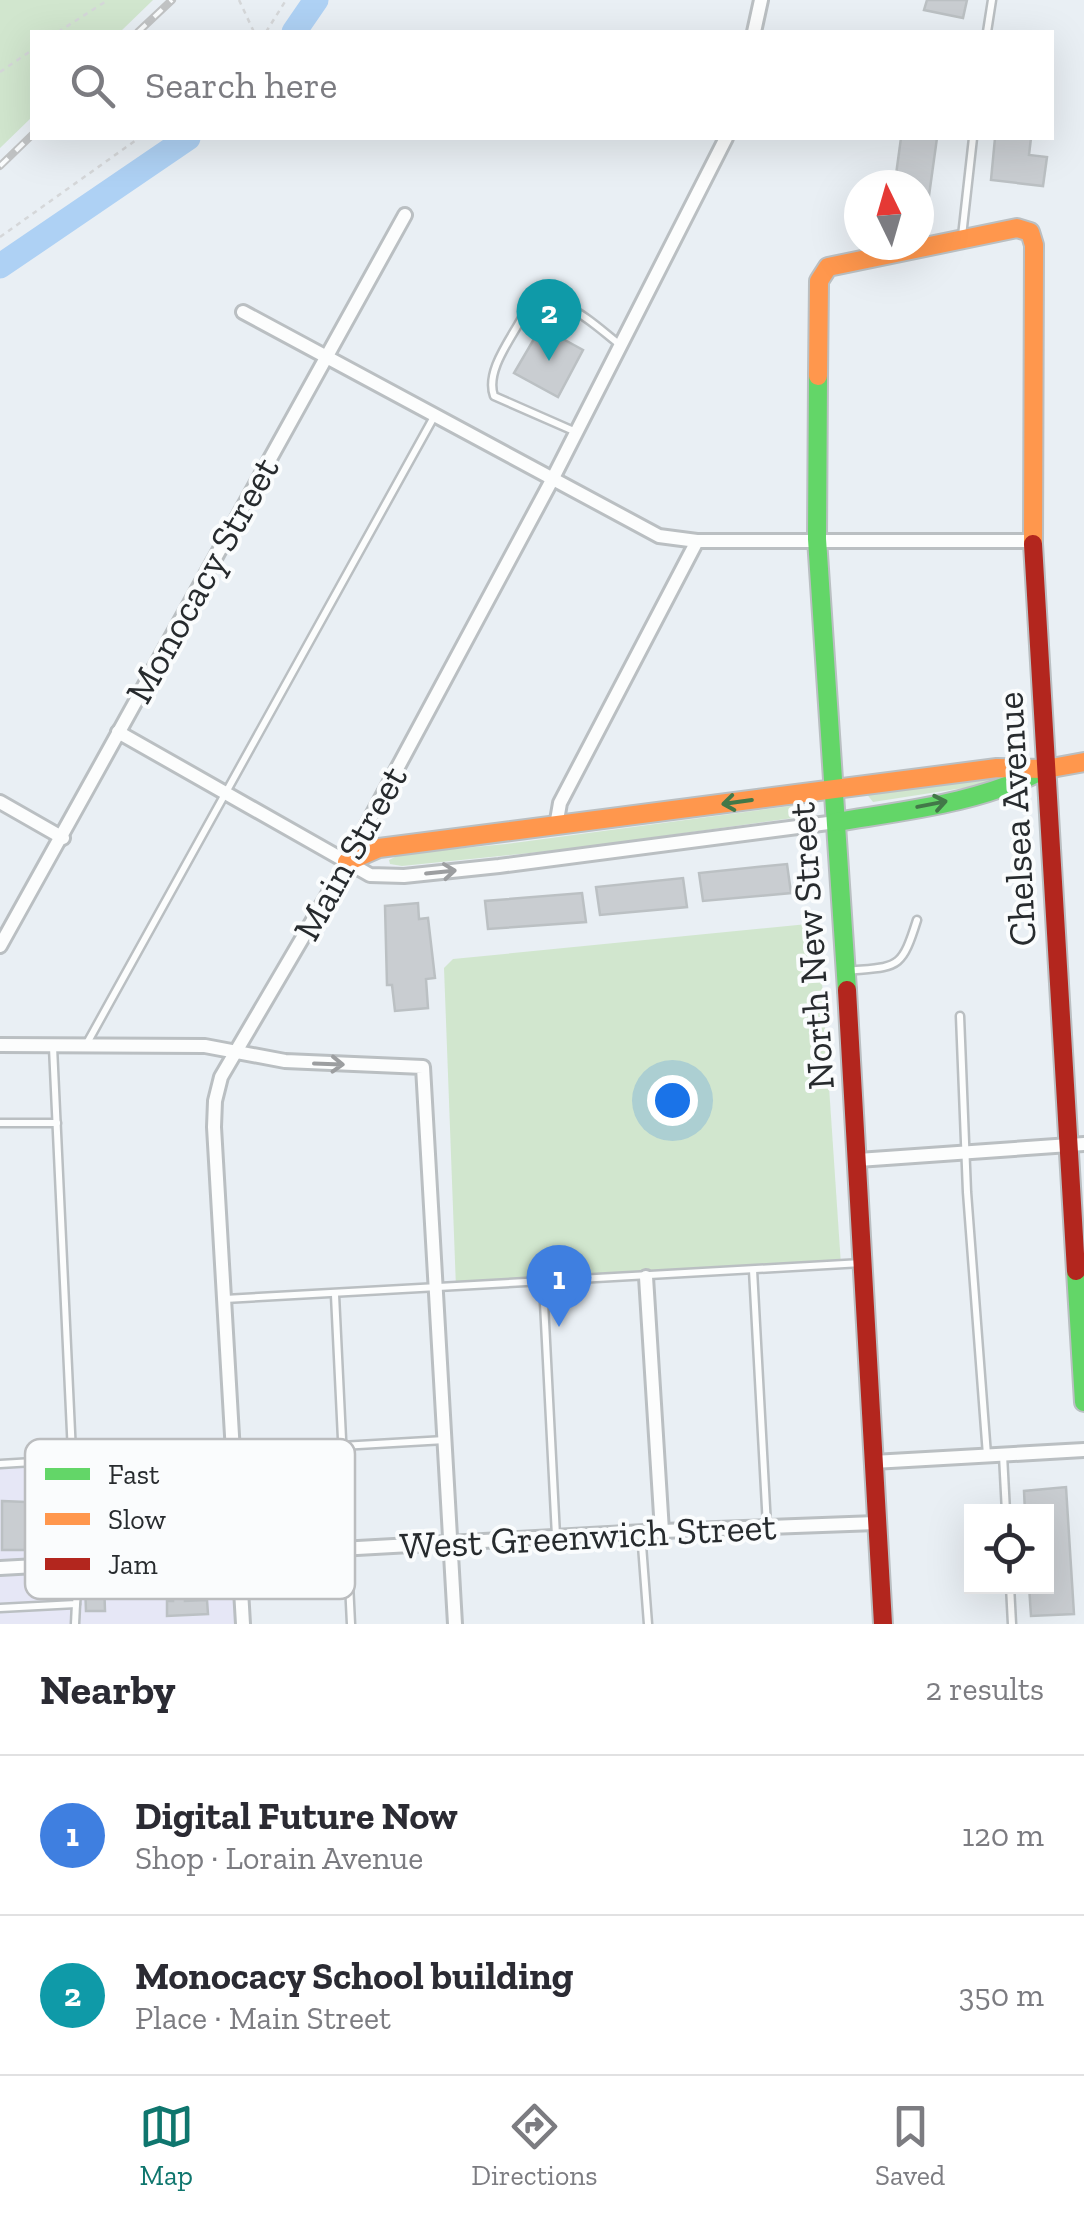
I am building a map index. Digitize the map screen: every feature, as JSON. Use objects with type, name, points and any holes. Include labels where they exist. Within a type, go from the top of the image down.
[{"type":"street","points":[[754,30],[761,0]]},
{"type":"street","name":"Main Street","points":[[232,1439],[214,1101],[221,1077],[347,862],[552,480],[725,140]]},
{"type":"street","name":"Monocacy Street","points":[[0,946],[405,216]]},
{"type":"street","name":"Chelsea Avenue","points":[[961,239],[1017,228],[1030,232],[1034,245],[1032,541],[1076,1144],[1084,1402]]},
{"type":"street","name":"North New Street","points":[[883,1624],[858,1160],[817,539],[819,281],[828,267],[961,239]]},
{"type":"street","points":[[243,312],[658,536],[696,540],[1032,541]]},
{"type":"street","points":[[556,826],[560,803],[696,540]]},
{"type":"street","points":[[118,732],[370,876],[404,876],[836,822],[982,794],[1020,784],[1046,768]]},
{"type":"street","points":[[347,862],[379,848],[997,768],[1046,768],[1084,762]]},
{"type":"street","points":[[0,802],[63,838]]},
{"type":"street","points":[[0,1046],[205,1046],[236,1054],[328,1064],[422,1066],[455,1624]]},
{"type":"street","points":[[858,1160],[1076,1144]]},
{"type":"street","points":[[646,1276],[662,1531]]},
{"type":"street","points":[[873,1462],[1084,1450]]},
{"type":"street","name":"West Greenwich Street","points":[[355,1548],[876,1522]]},
{"type":"street","name":"West Greenwich Street","points":[[0,1568],[25,1566]]},
{"type":"street","name":"Main Street","points":[[242,1599],[243,1624]]},
{"type":"lane","points":[[987,30],[992,0]]},
{"type":"lane","points":[[961,239],[974,140]]},
{"type":"lane","points":[[576,432],[494,396],[494,372],[523,316],[529,308],[545,302],[562,305],[583,316],[619,344]]},
{"type":"lane","points":[[86,1046],[435,415]]},
{"type":"lane","points":[[846,972],[898,964],[906,957],[917,920]]},
{"type":"lane","points":[[960,1016],[968,1207],[987,1456]]},
{"type":"lane","points":[[53,1047],[71,1439]]},
{"type":"lane","points":[[0,1123],[57,1123]]},
{"type":"lane","points":[[224,1299],[863,1263]]},
{"type":"lane","points":[[753,1270],[767,1527]]},
{"type":"lane","points":[[542,1283],[556,1537]]},
{"type":"lane","points":[[334,1295],[342,1439]]},
{"type":"lane","points":[[355,1445],[445,1440]]},
{"type":"lane","points":[[1003,1455],[1006,1504]]},
{"type":"lane","points":[[0,1464],[25,1463]]},
{"type":"lane","points":[[642,1532],[648,1624]]},
{"type":"lane","points":[[1010,1594],[1012,1624]]},
{"type":"lane","points":[[75,1624],[76,1599]]},
{"type":"lane","points":[[350,1599],[351,1624]]},
{"type":"lane","points":[[0,1608],[76,1604]]},
{"type":"path","points":[[61,30],[108,0]]},
{"type":"path","points":[[239,0],[253,30]]},
{"type":"path","points":[[267,30],[286,0]]},
{"type":"path","points":[[0,72],[30,51]]},
{"type":"path","points":[[0,237],[136,140]]},
{"type":"shaded area","points":[[25,1463],[25,1599],[242,1599],[243,1624],[0,1624],[0,1464]]},
{"type":"green space","points":[[0,0],[153,0],[122,30],[30,30],[30,119],[0,148]]},
{"type":"green space","points":[[1012,774],[1008,781],[873,802],[866,793]]},
{"type":"green space","points":[[790,806],[797,809],[793,818],[570,849],[402,866],[390,864],[389,860],[401,854]]},
{"type":"green space","points":[[818,923],[841,1265],[456,1288],[444,968],[453,959]]},
{"type":"building","points":[[927,0],[967,0],[963,18],[924,10]]},
{"type":"building","points":[[901,140],[937,140],[933,170],[897,170]]},
{"type":"building","points":[[995,140],[1031,140],[1029,155],[1047,157],[1043,186],[991,180]]},
{"type":"building","points":[[541,327],[583,350],[558,397],[514,373]]},
{"type":"building","points":[[787,864],[791,893],[703,901],[699,873]]},
{"type":"building","points":[[683,878],[687,907],[600,915],[596,887]]},
{"type":"building","points":[[582,893],[586,922],[488,929],[485,901]]},
{"type":"building","points":[[418,903],[419,919],[428,918],[435,978],[426,979],[428,1008],[395,1011],[392,985],[387,985],[385,906]]},
{"type":"building","points":[[1066,1487],[1074,1614],[1031,1616],[1030,1594],[1054,1594],[1054,1504],[1025,1504],[1024,1491]]},
{"type":"building","points":[[2,1501],[25,1502],[25,1550],[2,1550]]},
{"type":"building","points":[[86,1599],[105,1599],[105,1611],[86,1611]]},
{"type":"building","points":[[207,1600],[208,1614],[167,1616],[167,1601]]},
{"type":"waterway","points":[[295,30],[316,0]]},
{"type":"waterway","points":[[0,266],[185,140]]},
{"type":"railway","points":[[140,30],[172,0]]},
{"type":"railway","points":[[0,166],[30,137]]},
{"type":"traffic: fast","points":[[818,376],[817,539],[847,990]]},
{"type":"traffic: fast","points":[[836,822],[969,798],[1045,769]]},
{"type":"traffic: fast","points":[[1076,1271],[1084,1402]]},
{"type":"traffic: slow","points":[[818,376],[819,281],[828,267],[1017,228],[1030,232],[1034,245],[1033,544]]},
{"type":"traffic: slow","points":[[347,862],[379,848],[997,768],[1046,769],[1084,762]]},
{"type":"traffic: jam","points":[[1033,544],[1076,1271]]},
{"type":"traffic: jam","points":[[847,990],[883,1624]]},
{"type":"place","name":"Monocacy School building","points":[[549,361]]},
{"type":"place","name":"Digital Future Now","points":[[559,1327]]}]
